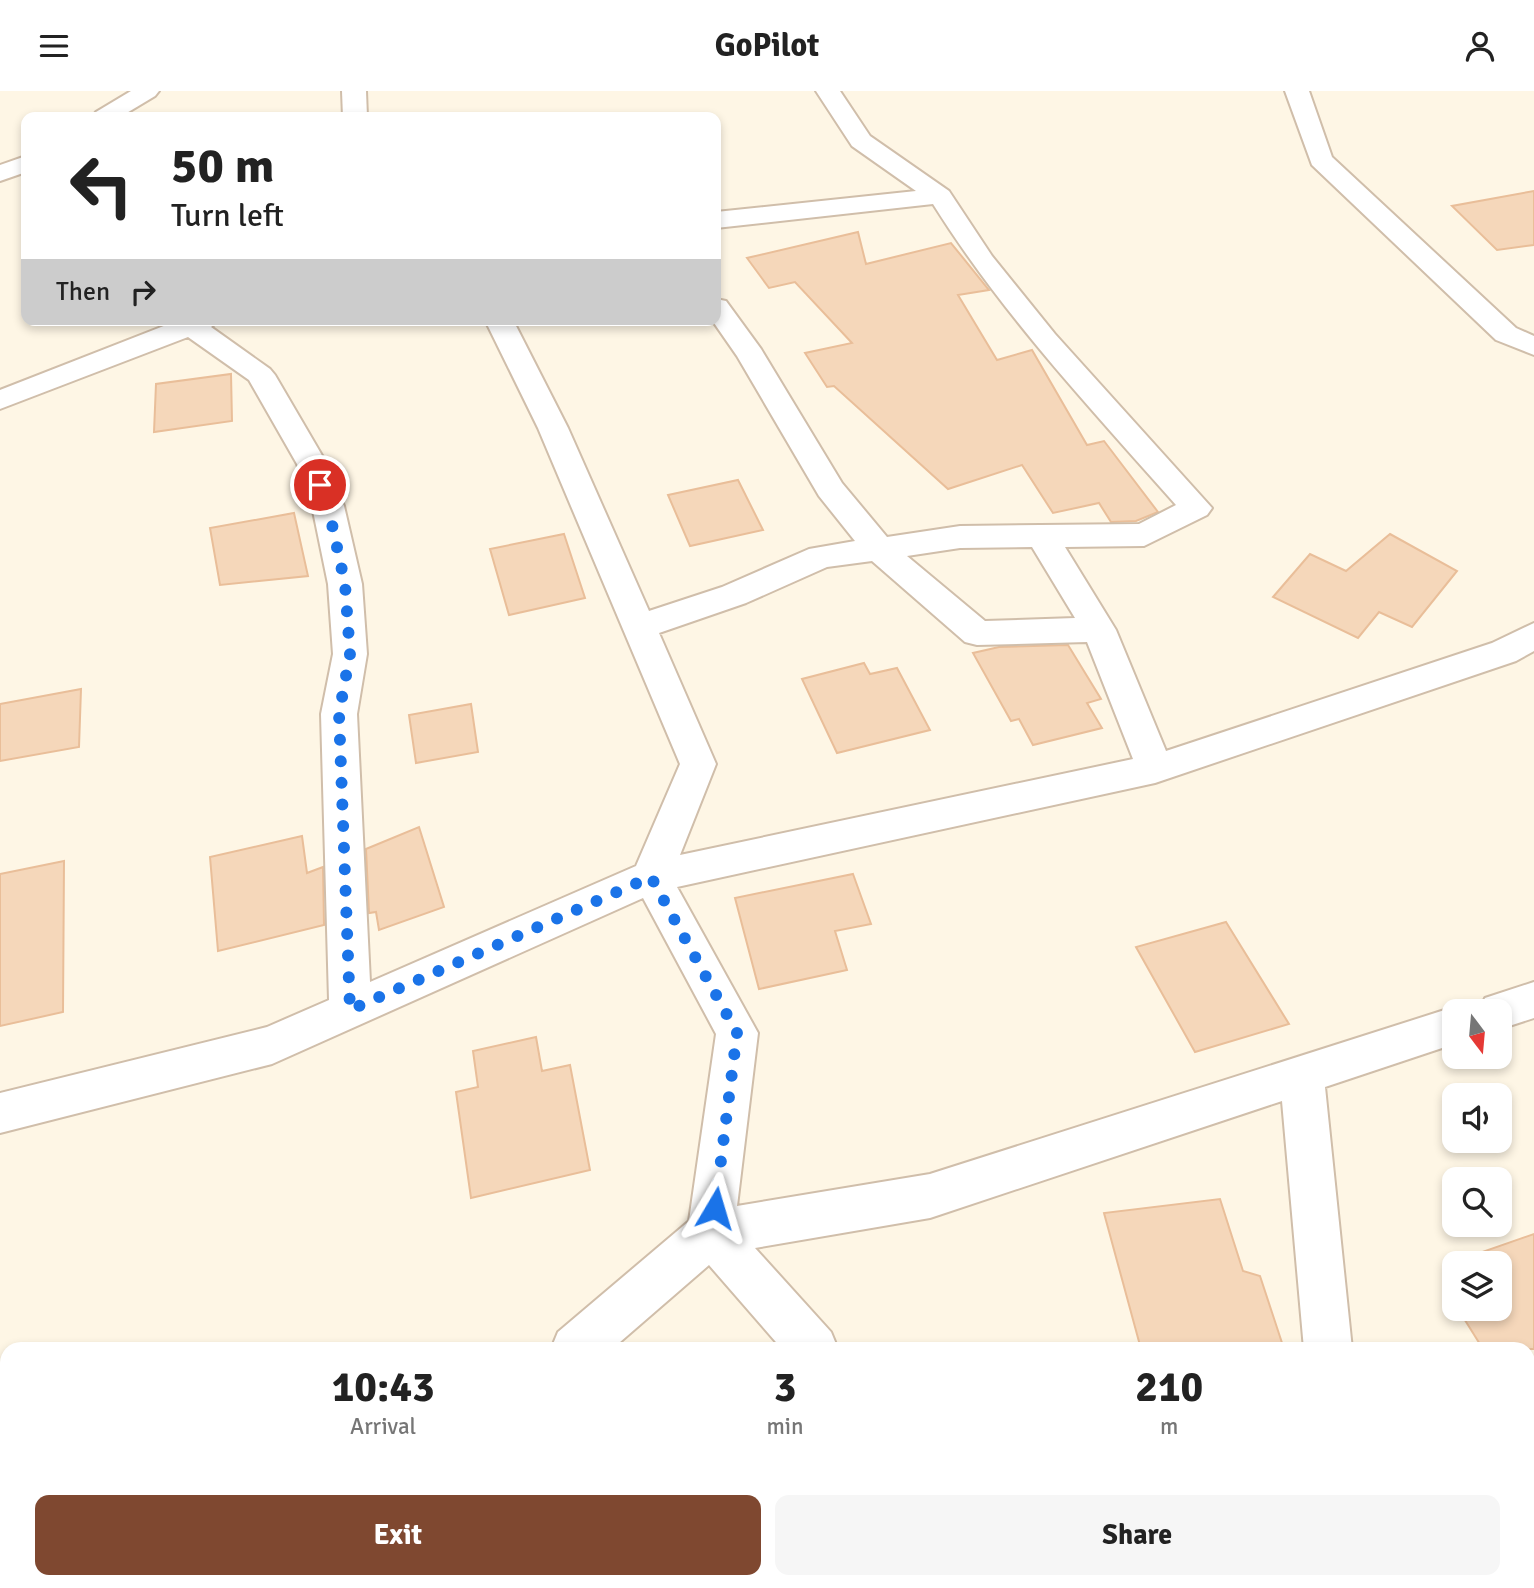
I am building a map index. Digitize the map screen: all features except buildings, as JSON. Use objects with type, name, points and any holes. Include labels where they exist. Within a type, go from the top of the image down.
[{"type":"street","points":[[112,112],[148,91]]},
{"type":"street","points":[[354,91],[355,112]]},
{"type":"street","points":[[639,627],[734,595],[821,557],[960,537],[1144,535],[1196,508],[1037,330],[981,260],[940,196],[860,141],[828,91]]},
{"type":"street","points":[[1297,91],[1321,160],[1506,334],[1534,346]]},
{"type":"street","points":[[0,174],[21,165]]},
{"type":"street","points":[[721,219],[940,196]]},
{"type":"street","points":[[721,314],[751,355],[830,489],[879,549],[977,632],[1099,631]]},
{"type":"street","points":[[0,400],[190,326]]},
{"type":"street","points":[[202,326],[260,375],[312,464],[328,506],[345,584],[350,654],[339,714],[350,1010]]},
{"type":"street","points":[[502,326],[553,428],[698,764],[651,877]]},
{"type":"street","points":[[1042,536],[1099,631],[1154,769]]},
{"type":"street","points":[[0,1113],[272,1045],[651,877],[1154,769],[1504,652],[1534,635]]},
{"type":"street","points":[[651,877],[737,1033],[711,1233],[808,1342]]},
{"type":"street","points":[[1512,1007],[1534,1000]]},
{"type":"street","points":[[583,1342],[711,1233],[930,1196],[1442,1030]]},
{"type":"street","points":[[1302,1076],[1327,1342]]},
{"type":"route","points":[[320,485],[328,506],[345,584],[350,654],[339,714],[350,1010],[651,877],[737,1033],[715,1208]]}]
